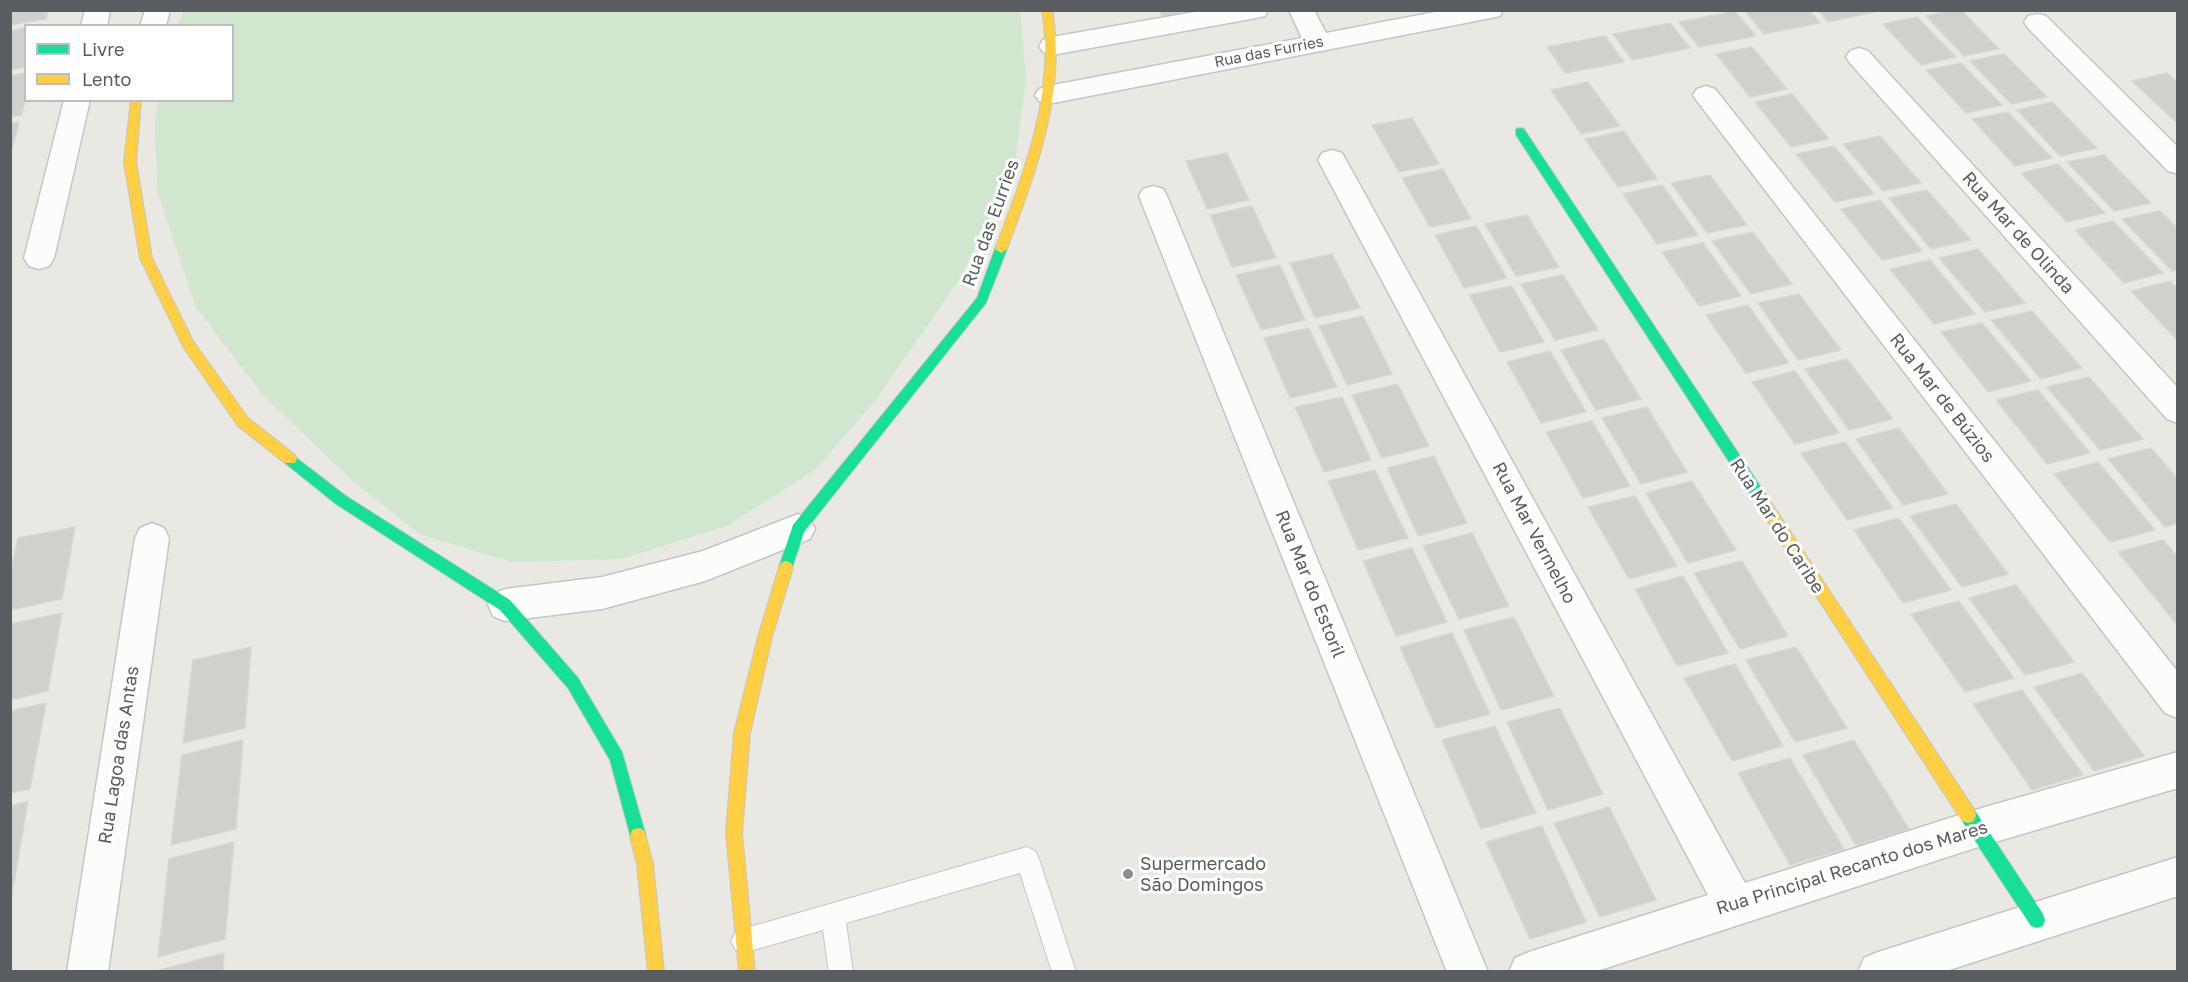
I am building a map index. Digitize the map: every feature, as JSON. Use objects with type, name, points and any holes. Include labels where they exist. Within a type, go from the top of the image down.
[{"type":"street","name":"Rua das Eurries","points":[[798,528],[982,300],[1030,172],[1048,95],[1052,46],[1047,10]]},
{"type":"street","points":[[1112,10],[1112,36]]},
{"type":"street","points":[[1052,46],[1256,10]]},
{"type":"street","points":[[1301,10],[1318,43]]},
{"type":"street","name":"Rua das Furries","points":[[1048,95],[1491,10]]},
{"type":"street","points":[[2037,22],[2178,164]]},
{"type":"street","name":"Rua Mar de Olinda","points":[[1859,57],[2178,410]]},
{"type":"street","name":"Rua Mar de Búzios","points":[[1706,95],[2178,701]]},
{"type":"street","points":[[39,258],[76,102]]},
{"type":"street","points":[[136,102],[130,162],[146,258],[188,344],[243,422],[341,500],[505,605],[573,683],[617,757],[645,864],[656,972]]},
{"type":"street","name":"Rua Mar do Caribe","points":[[1520,132],[1975,829],[2037,920]]},
{"type":"street","name":"Rua Mar Vermelho","points":[[1332,160],[1735,905]]},
{"type":"street","name":"Rua Mar do Estoril","points":[[1153,196],[1468,972]]},
{"type":"street","points":[[505,605],[602,593],[705,566],[798,528]]},
{"type":"street","points":[[747,972],[734,833],[742,733],[765,637],[798,528]]},
{"type":"street","name":"Rua Lagoa das Antas","points":[[87,972],[152,538]]},
{"type":"street","name":"Rua Principal Recanto dos Mares","points":[[1528,972],[1975,829],[2178,770]]},
{"type":"street","points":[[1878,972],[2178,876]]},
{"type":"lane","points":[[743,941],[1027,859],[1064,972]]},
{"type":"lane","points":[[833,915],[841,972]]},
{"type":"green space","points":[[184,10],[1020,11],[1026,78],[1015,162],[959,280],[877,398],[816,469],[727,526],[621,559],[512,562],[419,534],[353,481],[261,393],[196,307],[157,190],[155,118],[159,102],[234,102],[234,24],[177,24]]},
{"type":"building","points":[[10,10],[48,10],[46,19],[10,25]]},
{"type":"building","points":[[1160,10],[1194,10],[1162,16]]},
{"type":"building","points":[[1744,10],[1809,10],[1820,23],[1764,34]]},
{"type":"building","points":[[1818,10],[1883,10],[1828,22]]},
{"type":"building","points":[[1961,10],[1999,49],[1964,56],[1926,16]]},
{"type":"building","points":[[1735,11],[1756,36],[1699,47],[1679,22]]},
{"type":"building","points":[[1917,17],[1956,57],[1921,65],[1883,24]]},
{"type":"building","points":[[1670,23],[1690,48],[1632,60],[1613,34]]},
{"type":"building","points":[[24,28],[24,67],[10,70],[10,31]]},
{"type":"building","points":[[1605,36],[1624,62],[1565,73],[1547,47]]},
{"type":"building","points":[[1752,47],[1787,89],[1750,97],[1716,54]]},
{"type":"building","points":[[2004,54],[2047,97],[2011,104],[1970,61]]},
{"type":"building","points":[[1961,63],[2002,105],[1966,113],[1926,70]]},
{"type":"building","points":[[24,73],[25,102],[21,115],[10,117],[10,76]]},
{"type":"building","points":[[2167,73],[2178,83],[2178,124],[2132,81]]},
{"type":"building","points":[[1588,82],[1620,126],[1581,134],[1551,90]]},
{"type":"building","points":[[1792,94],[1829,139],[1791,147],[1755,102]]},
{"type":"building","points":[[2052,102],[2097,148],[2060,156],[2017,110]]},
{"type":"building","points":[[2008,112],[2052,158],[2015,166],[1972,119]]},
{"type":"building","points":[[1412,118],[1439,164],[1399,172],[1372,125]]},
{"type":"building","points":[[19,122],[10,156],[10,124]]},
{"type":"building","points":[[1624,131],[1657,179],[1618,187],[1585,139]]},
{"type":"building","points":[[1880,136],[1921,183],[1883,191],[1843,144]]},
{"type":"building","points":[[1834,146],[1874,194],[1835,202],[1796,154]]},
{"type":"building","points":[[1227,153],[1249,200],[1207,209],[1186,161]]},
{"type":"building","points":[[2104,155],[2151,203],[2114,211],[2067,162]]},
{"type":"building","points":[[2058,164],[2105,213],[2067,222],[2021,173]]},
{"type":"building","points":[[1443,169],[1471,219],[1430,227],[1402,178]]},
{"type":"building","points":[[1710,175],[1747,225],[1707,233],[1671,183]]},
{"type":"building","points":[[1662,185],[1698,235],[1657,244],[1623,194]]},
{"type":"building","points":[[1927,190],[1971,240],[1931,249],[1889,198]]},
{"type":"building","points":[[1880,200],[1922,251],[1882,260],[1841,209]]},
{"type":"building","points":[[1252,206],[1276,258],[1232,267],[1210,215]]},
{"type":"building","points":[[2160,211],[2178,229],[2178,270],[2172,271],[2122,219]]},
{"type":"building","points":[[1527,215],[1559,267],[1516,276],[1485,224]]},
{"type":"building","points":[[2113,221],[2163,273],[2124,283],[2075,230]]},
{"type":"building","points":[[1476,226],[1507,278],[1464,288],[1435,235]]},
{"type":"building","points":[[1753,232],[1792,284],[1751,294],[1712,241]]},
{"type":"building","points":[[1703,243],[1741,296],[1699,306],[1662,252]]},
{"type":"building","points":[[1978,249],[2025,303],[1985,312],[1939,258]]},
{"type":"building","points":[[1332,254],[1360,308],[1315,318],[1290,263]]},
{"type":"building","points":[[1930,260],[1975,314],[1934,324],[1890,269]]},
{"type":"building","points":[[1280,265],[1305,320],[1261,330],[1236,275]]},
{"type":"building","points":[[1563,275],[1598,330],[1555,340],[1521,284]]},
{"type":"building","points":[[2170,281],[2178,289],[2178,341],[2131,291]]},
{"type":"building","points":[[1512,286],[1544,342],[1500,352],[1469,295]]},
{"type":"building","points":[[1799,294],[1841,350],[1798,360],[1758,303]]},
{"type":"building","points":[[1748,305],[1789,363],[1746,373],[1706,315]]},
{"type":"building","points":[[2032,311],[2082,368],[2041,379],[1991,320]]},
{"type":"building","points":[[1363,316],[1392,374],[1347,385],[1319,326]]},
{"type":"building","points":[[1982,323],[2031,381],[1988,392],[1941,332]]},
{"type":"building","points":[[1309,328],[1337,387],[1290,398],[1264,338]]},
{"type":"building","points":[[1604,339],[1641,399],[1596,410],[1561,350]]},
{"type":"building","points":[[1550,351],[1586,412],[1541,423],[1507,362]]},
{"type":"building","points":[[1847,359],[1893,419],[1849,430],[1805,369]]},
{"type":"building","points":[[1795,371],[1839,433],[1795,444],[1752,382]]},
{"type":"building","points":[[2089,377],[2143,439],[2100,450],[2047,387]]},
{"type":"building","points":[[1398,384],[1429,446],[1382,458],[1352,395]]},
{"type":"building","points":[[2038,390],[2090,453],[2047,464],[1996,400]]},
{"type":"building","points":[[1342,397],[1371,460],[1324,472],[1295,407]]},
{"type":"building","points":[[1647,407],[1687,472],[1641,484],[1602,418]]},
{"type":"building","points":[[1592,421],[1630,486],[1583,498],[1546,432]]},
{"type":"building","points":[[1899,428],[1948,494],[1903,505],[1856,439]]},
{"type":"building","points":[[1845,442],[1893,508],[1847,520],[1801,453]]},
{"type":"building","points":[[2151,448],[2178,479],[2178,523],[2165,527],[2108,459]]},
{"type":"building","points":[[1434,456],[1467,523],[1418,536],[1387,468]]},
{"type":"building","points":[[2098,462],[2155,530],[2110,542],[2054,474]]},
{"type":"building","points":[[1375,470],[1408,538],[1358,550],[1328,481]]},
{"type":"building","points":[[1692,481],[1736,550],[1688,563],[1646,493]]},
{"type":"building","points":[[1635,496],[1677,566],[1629,579],[1588,507]]},
{"type":"building","points":[[1956,504],[2008,574],[1962,587],[1910,516]]},
{"type":"building","points":[[1899,518],[1951,590],[1903,603],[1854,530]]},
{"type":"building","points":[[75,527],[62,599],[10,610],[10,574],[18,538]]},
{"type":"building","points":[[1472,533],[1509,606],[1459,619],[1423,546]]},
{"type":"building","points":[[2163,540],[2178,557],[2178,626],[2118,552]]},
{"type":"building","points":[[1412,548],[1447,622],[1396,636],[1363,561]]},
{"type":"building","points":[[1742,561],[1788,636],[1740,649],[1694,573]]},
{"type":"building","points":[[1683,576],[1728,653],[1677,666],[1635,589]]},
{"type":"building","points":[[2016,585],[2074,662],[2025,675],[1969,598]]},
{"type":"building","points":[[1959,601],[2014,678],[1965,692],[1911,614]]},
{"type":"building","points":[[62,613],[48,691],[10,700],[10,624]]},
{"type":"building","points":[[1514,617],[1554,696],[1501,710],[1464,630]]},
{"type":"building","points":[[1452,633],[1490,714],[1436,728],[1400,647]]},
{"type":"building","points":[[251,647],[245,728],[183,743],[193,660]]},
{"type":"building","points":[[1796,647],[1847,728],[1795,742],[1746,660]]},
{"type":"building","points":[[1735,664],[1783,746],[1732,761],[1684,678]]},
{"type":"building","points":[[2082,673],[2144,756],[2094,771],[2034,687]]},
{"type":"building","points":[[2022,690],[2083,775],[2032,790],[1973,704]]},
{"type":"building","points":[[46,703],[30,789],[10,793],[10,711]]},
{"type":"building","points":[[1560,708],[1603,794],[1548,810],[1507,722]]},
{"type":"building","points":[[1495,726],[1536,813],[1481,829],[1442,740]]},
{"type":"building","points":[[243,740],[236,829],[171,845],[182,755]]},
{"type":"building","points":[[1854,740],[1909,829],[1856,845],[1803,755]]},
{"type":"building","points":[[1790,758],[1844,849],[1790,865],[1738,773]]},
{"type":"building","points":[[28,801],[12,895],[10,895],[10,806]]},
{"type":"building","points":[[1609,807],[1656,900],[1600,917],[1554,823]]},
{"type":"building","points":[[1542,826],[1586,922],[1530,939],[1486,842]]},
{"type":"building","points":[[234,842],[225,939],[158,957],[169,859]]},
{"type":"building","points":[[224,953],[223,972],[156,972],[156,971]]},
{"type":"traffic: fast","points":[[1520,132],[1761,499]]},
{"type":"traffic: fast","points":[[786,567],[798,529],[982,300],[1001,249]]},
{"type":"traffic: fast","points":[[290,459],[341,500],[505,605],[573,683],[617,757],[638,836]]},
{"type":"traffic: fast","points":[[1968,815],[2037,920]]},
{"type":"traffic: slow","points":[[1001,249],[1036,150],[1042,125],[1051,73],[1052,47],[1047,10]]},
{"type":"traffic: slow","points":[[136,102],[130,162],[146,258],[188,344],[243,422],[290,459]]},
{"type":"traffic: slow","points":[[1761,499],[1968,815]]},
{"type":"traffic: slow","points":[[747,972],[734,833],[742,733],[765,637],[786,567]]},
{"type":"traffic: slow","points":[[638,836],[645,864],[656,972]]},
{"type":"place","name":"Supermercado São Domingos","points":[[1128,874]]}]
